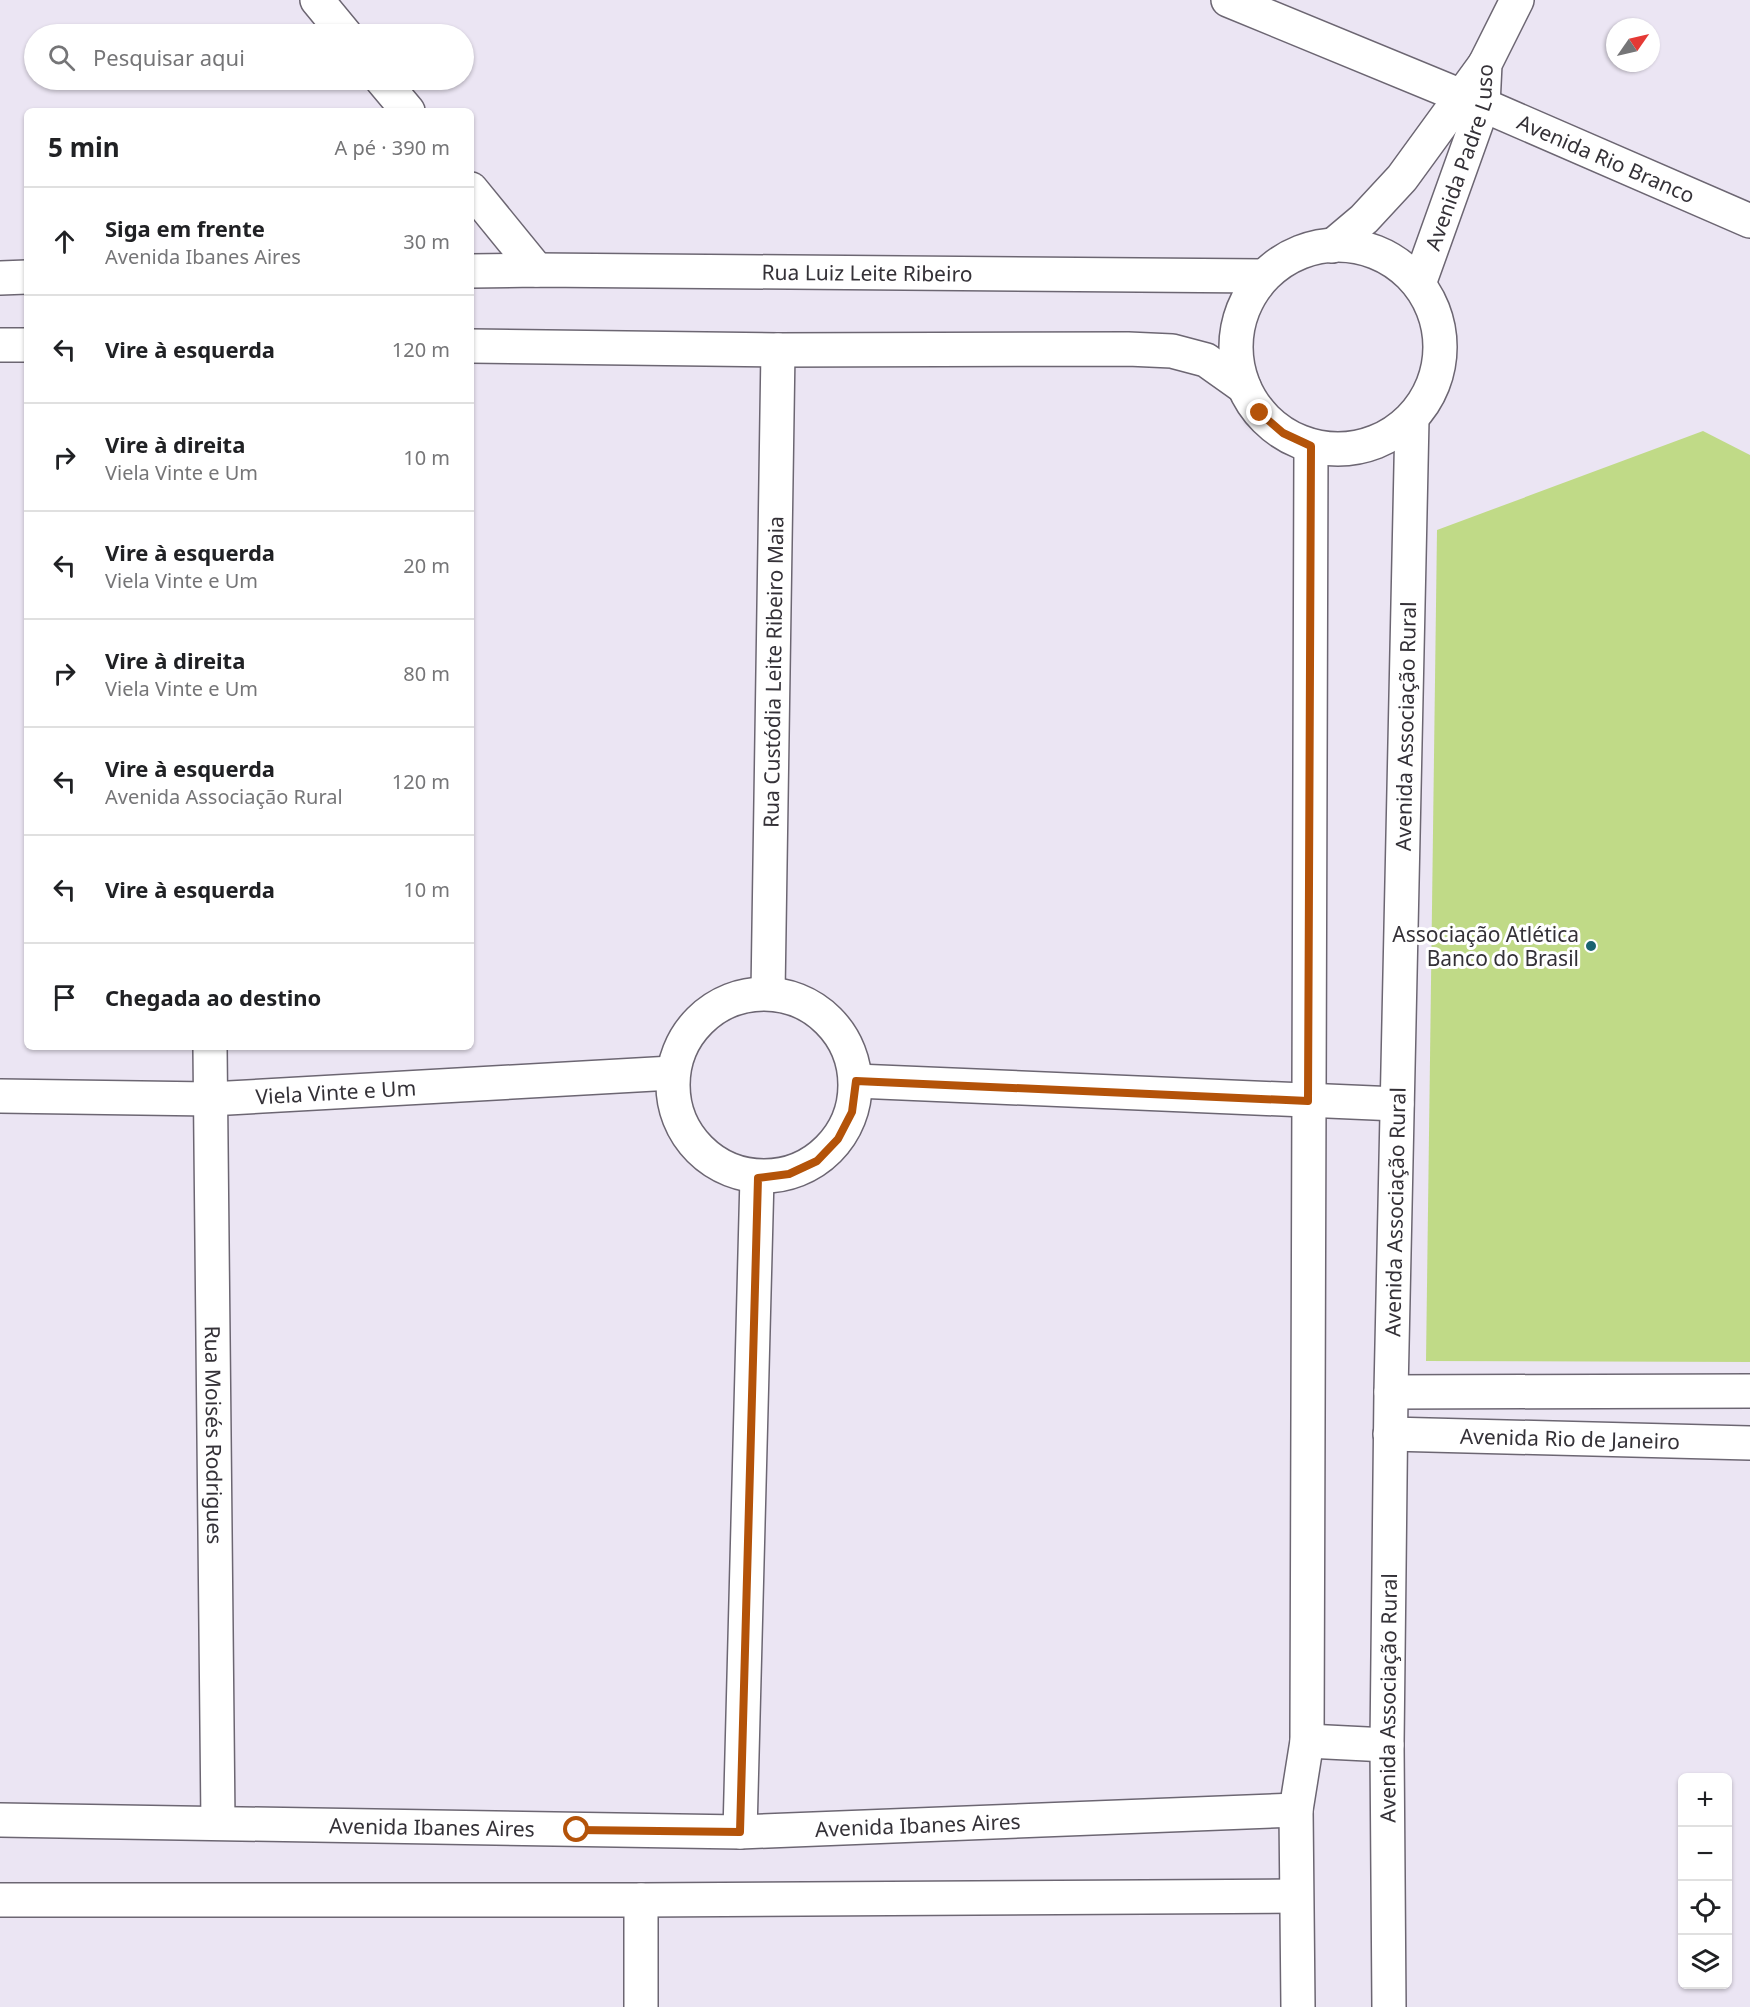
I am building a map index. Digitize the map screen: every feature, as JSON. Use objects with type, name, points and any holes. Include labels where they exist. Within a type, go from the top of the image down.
[{"type":"street","points":[[317,0],[337,24]]},
{"type":"street","name":"Avenida Rio Branco","points":[[1228,0],[1472,101],[1750,221]]},
{"type":"street","name":"Avenida Padre Luso","points":[[1419,284],[1472,101],[1485,64],[1517,0]]},
{"type":"street","points":[[390,90],[405,108]]},
{"type":"street","name":"Avenida Padre Luso","points":[[1332,246],[1365,219],[1472,101]]},
{"type":"street","points":[[474,193],[537,270]]},
{"type":"street","points":[[1351,245],[1377,251],[1401,265],[1419,284],[1434,310],[1441,338],[1438,368],[1429,395],[1412,418],[1390,435],[1365,446],[1339,449],[1311,446],[1283,433],[1260,413],[1244,387],[1236,358],[1237,329],[1247,300],[1263,276],[1289,256],[1332,246],[1351,245]]},
{"type":"street","name":"Rua Luiz Leite Ribeiro","points":[[474,272],[537,270],[1263,276]]},
{"type":"street","points":[[0,278],[24,277]]},
{"type":"street","points":[[0,345],[24,345]]},
{"type":"street","points":[[474,346],[778,350],[1128,349],[1172,351],[1206,360],[1244,387]]},
{"type":"street","name":"Rua Custódia Leite Ribeiro Maia","points":[[768,993],[778,350]]},
{"type":"street","name":"Avenida Associação Rural","points":[[1389,2007],[1387,1745],[1390,1434],[1412,418]]},
{"type":"street","points":[[1298,2007],[1296,1810],[1306,1741],[1311,446]]},
{"type":"street","points":[[768,993],[795,998],[819,1011],[838,1031],[850,1054],[856,1081],[852,1112],[838,1139],[817,1161],[789,1174],[758,1178],[729,1171],[703,1154],[684,1131],[674,1103],[672,1074],[680,1047],[695,1024],[716,1006],[741,996],[768,993]]},
{"type":"street","name":"Rua Moisés Rodrigues","points":[[210,1050],[218,1822]]},
{"type":"street","name":"Viela Vinte e Um","points":[[0,1096],[210,1099],[672,1074]]},
{"type":"street","points":[[856,1081],[1397,1104]]},
{"type":"street","points":[[740,1832],[758,1178]]},
{"type":"street","points":[[1391,1392],[1750,1391]]},
{"type":"street","name":"Avenida Rio de Janeiro","points":[[1390,1434],[1750,1443]]},
{"type":"street","points":[[1306,1741],[1387,1745]]},
{"type":"street","name":"Avenida Ibanes Aires","points":[[0,1820],[740,1832],[1296,1810]]},
{"type":"street","points":[[0,1900],[641,1900],[1296,1896]]},
{"type":"street","points":[[641,1900],[641,2007]]},
{"type":"green space","name":"Associação Atlética Banco do Brasil","points":[[1703,431],[1750,455],[1750,1362],[1426,1361],[1437,530]]},
{"type":"place","name":"Associação Atlética Banco do Brasil","points":[[1591,946]]},
{"type":"route","points":[[577,1830],[740,1832],[758,1178],[789,1174],[817,1161],[838,1139],[852,1112],[856,1081],[1308,1101],[1311,446],[1283,433],[1260,413]]}]
